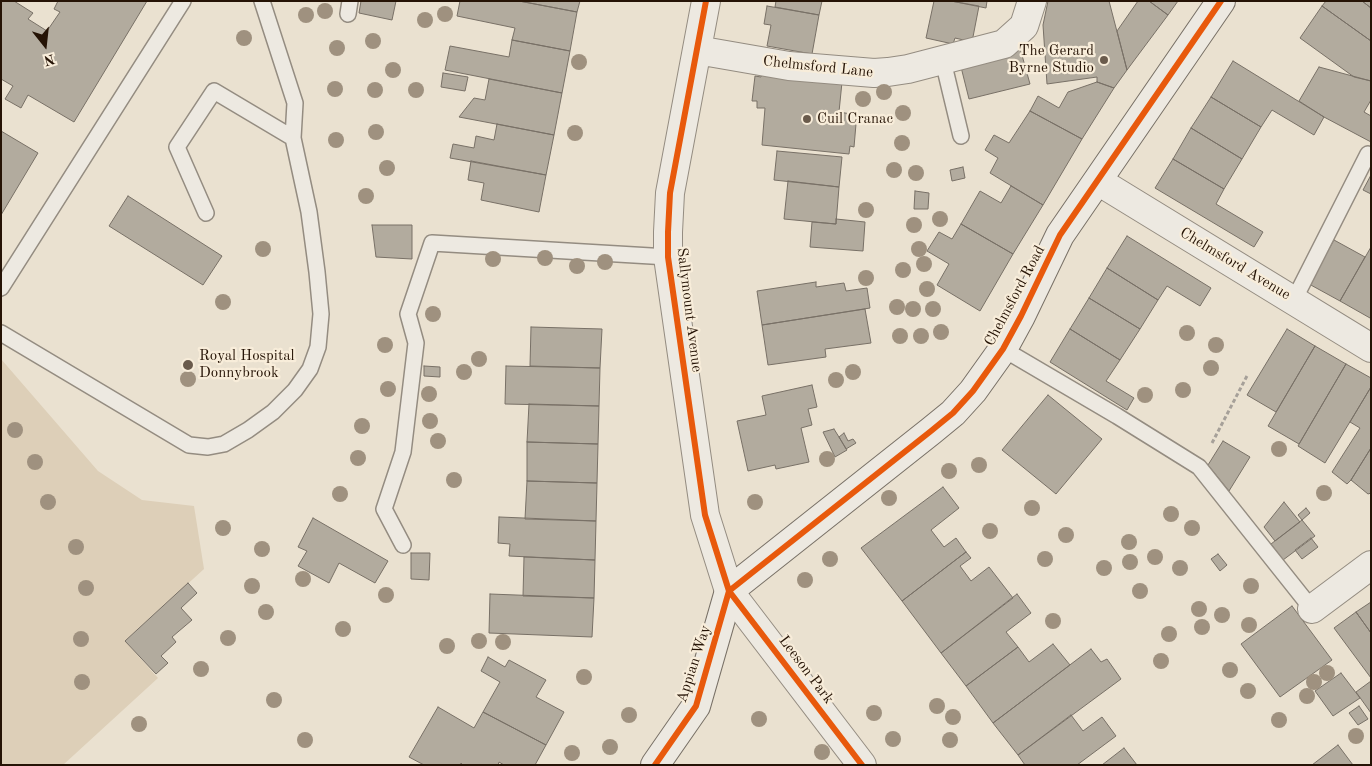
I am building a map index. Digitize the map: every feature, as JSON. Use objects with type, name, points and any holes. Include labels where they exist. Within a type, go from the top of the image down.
[{"type":"street","name":"Sallymount Avenue","points":[[706,1],[670,193],[668,257],[705,516],[729,591]]},
{"type":"street","name":"Chelmsford Lane","points":[[697,50],[789,66],[874,73],[908,69],[1004,44],[1024,26],[1032,1]]},
{"type":"street","name":"Chelmsford Road","points":[[729,591],[953,413],[973,391],[1002,349],[1021,316],[1060,235],[1221,1]]},
{"type":"street","name":"Chelmsford Avenue","points":[[1098,181],[1371,348]]},
{"type":"street","points":[[1312,609],[1371,565]]},
{"type":"street","name":"Appian Way","points":[[655,765],[696,706],[729,591]]},
{"type":"street","name":"Leeson Park","points":[[729,591],[862,765]]},
{"type":"lane","points":[[1,288],[183,1]]},
{"type":"lane","points":[[1,333],[189,444],[208,447],[224,444],[248,430],[272,412],[295,390],[310,369],[318,346],[321,314],[309,212],[292,138],[295,102],[262,1]]},
{"type":"lane","points":[[943,61],[961,136]]},
{"type":"lane","points":[[206,213],[178,147],[214,91],[292,138]]},
{"type":"lane","points":[[1294,300],[1368,154],[1371,155]]},
{"type":"lane","points":[[403,544],[384,509],[403,452],[416,342],[408,314],[432,243],[668,257]]},
{"type":"lane","points":[[1002,349],[1118,416],[1198,467],[1312,609]]},
{"type":"path","points":[[1198,467],[1248,374]]},
{"type":"shaded area","points":[[1,359],[98,471],[142,500],[194,506],[204,569],[125,641],[158,678],[63,765],[1,765]]},
{"type":"building","points":[[1,1],[14,1],[33,13],[28,19],[47,31],[60,12],[54,9],[58,1],[147,1],[74,122],[28,95],[21,108],[5,99],[13,86],[1,79]]},
{"type":"building","points":[[361,1],[396,1],[392,20],[359,13]]},
{"type":"building","points":[[460,1],[519,1],[577,12],[570,51],[512,40],[515,28],[457,16]]},
{"type":"building","points":[[519,1],[580,1],[577,12]]},
{"type":"building","points":[[776,1],[822,1],[819,15],[775,7]]},
{"type":"building","points":[[934,1],[951,1],[979,6],[972,42],[955,38],[953,44],[926,38]]},
{"type":"building","points":[[951,1],[987,1],[986,8]]},
{"type":"building","points":[[1048,1],[1109,1],[1127,70],[1114,88],[1097,82],[1097,77],[1047,84],[1043,25]]},
{"type":"building","points":[[1138,1],[1149,1],[1168,15],[1127,70],[1117,31]]},
{"type":"building","points":[[1149,1],[1178,1],[1168,15]]},
{"type":"building","points":[[1326,1],[1362,1],[1371,8],[1371,41],[1322,6]]},
{"type":"building","points":[[1362,1],[1371,1],[1371,8]]},
{"type":"building","points":[[767,6],[819,15],[812,54],[767,46],[771,25],[764,24]]},
{"type":"building","points":[[1322,6],[1371,41],[1371,81],[1354,77],[1300,38]]},
{"type":"building","points":[[512,40],[570,51],[562,93],[445,70],[450,46],[509,57]]},
{"type":"building","points":[[1020,48],[1030,84],[969,99],[960,63]]},
{"type":"building","points":[[1233,61],[1324,117],[1314,135],[1272,110],[1261,127],[1211,97]]},
{"type":"building","points":[[1319,67],[1371,81],[1371,100],[1364,112],[1371,116],[1371,142],[1324,117],[1299,101]]},
{"type":"building","points":[[443,73],[468,77],[465,91],[441,87]]},
{"type":"building","name":"Cuil Cranac","points":[[762,73],[842,82],[839,112],[851,114],[849,123],[856,124],[854,147],[850,146],[849,154],[762,145],[765,108],[757,108],[757,101],[752,101],[755,76],[761,77]]},
{"type":"building","points":[[489,79],[562,93],[554,135],[459,117],[474,98],[485,100]]},
{"type":"building","points":[[1097,82],[1114,88],[1082,139],[1030,111],[1038,96],[1059,108],[1068,92]]},
{"type":"building","points":[[1211,97],[1261,127],[1242,159],[1191,128]]},
{"type":"building","points":[[1030,111],[1082,139],[1043,205],[990,173],[998,158],[985,150],[994,135],[1009,143]]},
{"type":"building","points":[[497,124],[554,135],[546,175],[450,158],[453,144],[474,148],[476,136],[494,140]]},
{"type":"building","points":[[1191,128],[1242,159],[1224,189],[1173,159]]},
{"type":"building","points":[[1,131],[38,153],[1,215]]},
{"type":"building","points":[[777,151],[842,157],[839,187],[774,180]]},
{"type":"building","points":[[1173,159],[1224,189],[1216,204],[1263,232],[1254,247],[1155,188]]},
{"type":"building","points":[[471,161],[546,175],[539,212],[481,200],[484,183],[468,180]]},
{"type":"building","points":[[963,167],[965,178],[952,181],[950,170]]},
{"type":"building","points":[[1371,175],[1371,194],[1363,190]]},
{"type":"building","points":[[788,181],[839,187],[836,224],[784,219]]},
{"type":"building","points":[[1011,186],[1043,205],[1013,254],[961,224],[980,191],[1001,203]]},
{"type":"building","points":[[915,191],[929,193],[928,209],[914,209]]},
{"type":"building","points":[[128,196],[222,256],[203,285],[109,226]]},
{"type":"building","points":[[836,219],[865,222],[863,251],[810,247],[812,222],[836,224]]},
{"type":"building","points":[[961,224],[1013,254],[980,311],[937,285],[949,264],[927,251],[939,232],[952,239]]},
{"type":"building","points":[[372,225],[412,225],[412,259],[376,257]]},
{"type":"building","points":[[1127,236],[1211,288],[1200,306],[1167,286],[1158,300],[1107,268]]},
{"type":"building","points":[[1334,240],[1365,257],[1340,301],[1309,284]]},
{"type":"building","points":[[1371,247],[1371,316],[1370,318],[1340,301]]},
{"type":"building","points":[[1107,268],[1158,300],[1140,329],[1089,298]]},
{"type":"building","points":[[816,282],[816,287],[844,283],[846,291],[867,288],[870,308],[762,325],[757,291]]},
{"type":"building","points":[[1089,298],[1140,329],[1120,360],[1070,329]]},
{"type":"building","points":[[865,309],[871,343],[825,349],[826,357],[768,365],[762,325]]},
{"type":"building","points":[[531,327],[602,329],[600,368],[530,366]]},
{"type":"building","points":[[1070,329],[1120,360],[1106,381],[1134,398],[1127,410],[1050,362]]},
{"type":"building","points":[[1287,329],[1315,346],[1276,412],[1247,395]]},
{"type":"building","points":[[1315,346],[1346,364],[1299,444],[1268,426]]},
{"type":"building","points":[[1346,364],[1371,378],[1371,387],[1325,463],[1298,446]]},
{"type":"building","points":[[424,366],[440,367],[440,377],[424,376]]},
{"type":"building","points":[[506,366],[600,368],[599,406],[505,404]]},
{"type":"building","points":[[812,385],[817,407],[808,409],[812,425],[801,428],[809,462],[776,469],[775,465],[748,471],[737,421],[766,415],[762,396]]},
{"type":"building","points":[[1371,387],[1371,448],[1347,484],[1332,472],[1360,428],[1350,422]]},
{"type":"building","points":[[1048,395],[1102,439],[1056,494],[1002,450]]},
{"type":"building","points":[[529,404],[599,406],[598,444],[527,442]]},
{"type":"building","points":[[834,429],[847,450],[835,457],[823,432]]},
{"type":"building","points":[[844,433],[848,441],[853,439],[856,443],[846,449],[839,437]]},
{"type":"building","points":[[1223,441],[1250,457],[1229,491],[1208,465]]},
{"type":"building","points":[[527,442],[598,444],[597,483],[527,481]]},
{"type":"building","points":[[1371,448],[1371,493],[1368,494],[1351,480]]},
{"type":"building","points":[[527,481],[597,483],[596,521],[525,519]]},
{"type":"building","points":[[943,487],[959,508],[931,530],[944,547],[956,538],[966,552],[902,601],[861,548]]},
{"type":"building","points":[[1284,502],[1300,522],[1275,541],[1264,527]]},
{"type":"building","points":[[1306,508],[1310,513],[1302,520],[1298,515]]},
{"type":"building","points":[[499,517],[596,521],[595,560],[509,556],[510,544],[498,543]]},
{"type":"building","points":[[313,518],[388,561],[375,583],[339,563],[329,583],[298,566],[307,551],[298,547]]},
{"type":"building","points":[[1302,520],[1315,536],[1283,560],[1271,544]]},
{"type":"building","points":[[1311,538],[1318,547],[1302,559],[1295,550]]},
{"type":"building","points":[[966,552],[971,558],[960,566],[971,581],[989,567],[1013,598],[941,653],[902,601]]},
{"type":"building","points":[[411,553],[430,553],[429,580],[411,579]]},
{"type":"building","points":[[1218,554],[1227,565],[1220,571],[1211,559]]},
{"type":"building","points":[[524,557],[595,560],[594,598],[523,596]]},
{"type":"building","points":[[188,583],[197,593],[181,608],[192,620],[172,637],[176,642],[161,656],[168,663],[156,674],[125,641]]},
{"type":"building","points":[[490,594],[594,598],[592,637],[489,633]]},
{"type":"building","points":[[1017,594],[1031,613],[1006,632],[1018,647],[966,686],[941,653]]},
{"type":"building","points":[[1371,602],[1371,633],[1356,612]]},
{"type":"building","points":[[1292,606],[1332,660],[1280,697],[1241,644]]},
{"type":"building","points":[[1356,612],[1371,633],[1371,678],[1334,628]]},
{"type":"building","points":[[1053,644],[1070,665],[993,723],[966,686],[1018,647],[1029,662]]},
{"type":"building","points":[[1091,649],[1101,662],[1107,659],[1121,679],[1018,755],[993,723]]},
{"type":"building","points":[[488,657],[505,667],[509,660],[546,680],[536,697],[564,712],[546,745],[483,712],[500,682],[481,671]]},
{"type":"building","points":[[1341,673],[1360,698],[1333,716],[1315,691]]},
{"type":"building","points":[[1371,681],[1371,713],[1356,692]]},
{"type":"building","points":[[1359,706],[1368,719],[1358,725],[1349,713]]},
{"type":"building","points":[[438,707],[474,728],[483,712],[546,745],[535,765],[504,765],[499,762],[498,765],[463,765],[461,763],[460,765],[424,765],[409,757]]},
{"type":"building","points":[[1071,715],[1083,731],[1102,717],[1116,736],[1077,765],[1025,765],[1018,755]]},
{"type":"building","points":[[1338,745],[1353,765],[1312,765]]},
{"type":"building","points":[[1124,748],[1137,765],[1102,765]]},
{"type":"cycle path","points":[[706,1],[670,193],[668,232],[668,257],[705,515],[729,591],[862,765]]},
{"type":"cycle path","points":[[729,591],[953,413],[973,391],[1003,349],[1060,235],[1221,1]]},
{"type":"cycle path","points":[[655,765],[696,706],[729,591]]},
{"type":"place","name":"The Gerard Byrne Studio","points":[[1104,60]]},
{"type":"place","name":"Cuil Cranac","points":[[807,119]]},
{"type":"place","name":"Royal Hospital Donnybrook","points":[[188,365]]}]
